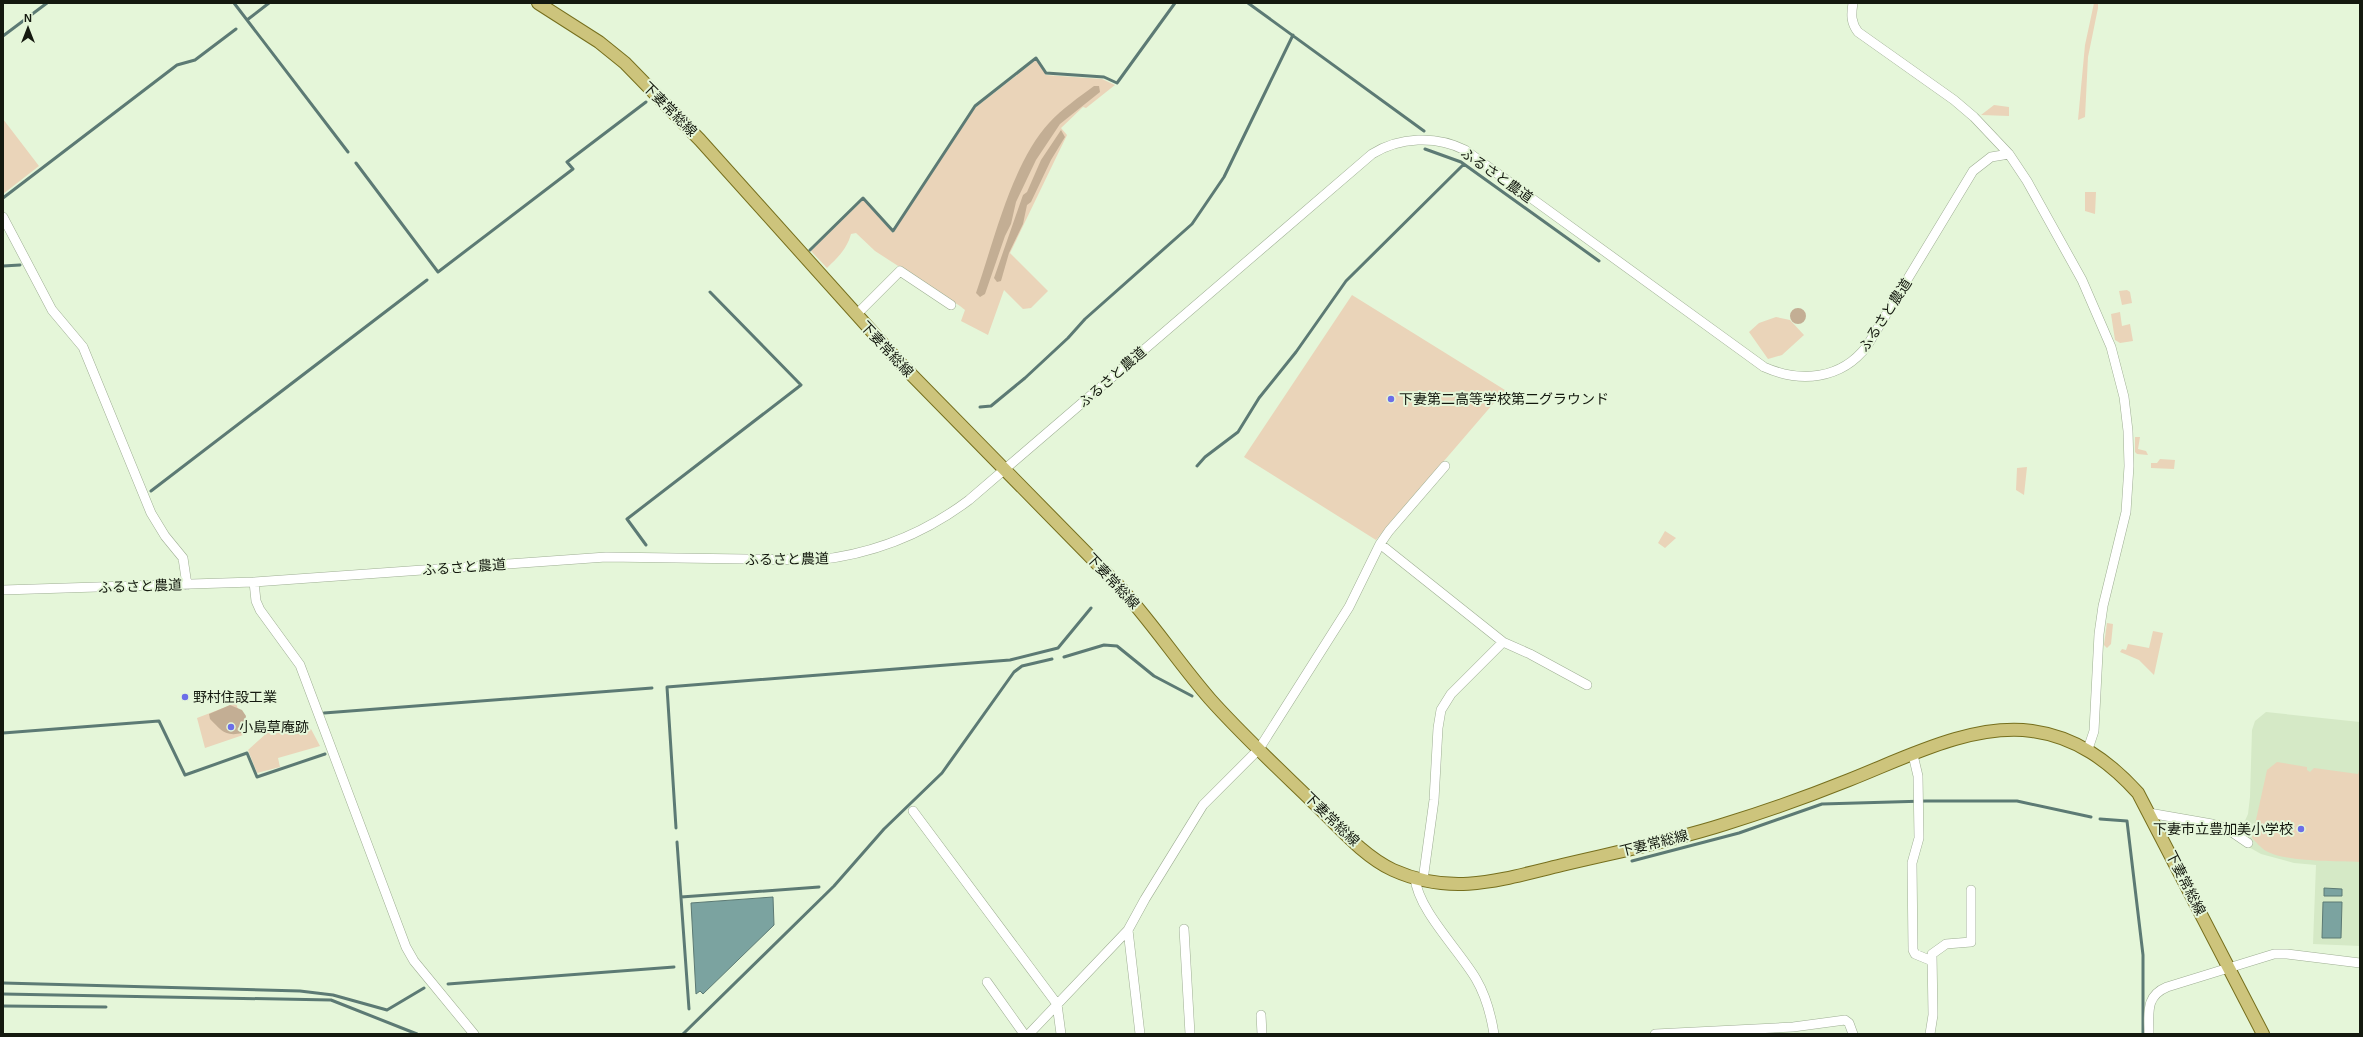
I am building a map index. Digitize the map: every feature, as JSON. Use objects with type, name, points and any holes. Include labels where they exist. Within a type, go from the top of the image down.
[{"type":"main road","name":"下妻常総線","points":[[538,3],[599,42],[625,63],[700,140],[856,315],[1136,604],[1189,675],[1229,720],[1358,846],[1387,866],[1419,879],[1445,884],[1482,883],[1670,839],[1724,824],[1791,802],[1966,736],[2009,730],[2032,731],[2050,735],[2088,749],[2119,773],[2138,793],[2264,1034]]},
{"type":"street","points":[[1853,3],[1851,13],[1852,25],[1858,32],[1954,100],[1974,117],[2009,154],[2028,181],[2098,314],[2113,356],[2124,397],[2128,431],[2129,466],[2126,512],[2103,606],[2094,731],[2088,749]]},
{"type":"street","name":"ふるさと農道","points":[[3,590],[254,582],[606,557],[773,560],[829,559],[881,547],[927,527],[964,504],[1366,159],[1392,144],[1418,140],[1433,140],[1450,143],[1465,150],[1755,362],[1782,374],[1802,377],[1828,374],[1848,364],[1861,353],[1904,287],[1973,171],[1988,159],[2009,154]]},
{"type":"street","points":[[3,217],[52,310],[83,348],[151,513],[170,542],[183,558],[187,585]]},
{"type":"street","points":[[856,315],[900,271],[951,305]]},
{"type":"street","points":[[1029,1034],[1128,930],[1145,899],[1203,805],[1259,749],[1350,607],[1380,544],[1445,466]]},
{"type":"street","points":[[1380,544],[1503,642],[1530,654],[1587,685]]},
{"type":"street","points":[[254,582],[256,602],[266,619],[300,665],[406,947],[414,961],[474,1034]]},
{"type":"street","points":[[1494,1034],[1486,1000],[1476,980],[1420,897],[1419,879],[1434,800],[1438,728],[1441,710],[1451,694],[1503,642]]},
{"type":"street","points":[[1913,755],[1918,776],[1919,796],[1919,838],[1912,862],[1913,950],[1916,954],[1932,961]]},
{"type":"street","points":[[913,811],[1057,1004],[1061,1034]]},
{"type":"street","points":[[2149,813],[2212,824],[2226,828],[2248,843]]},
{"type":"street","points":[[1930,1034],[1933,1015],[1932,954],[1941,946],[1971,942],[1971,890]]},
{"type":"street","points":[[1184,929],[1190,1034]]},
{"type":"street","points":[[1128,930],[1140,1034]]},
{"type":"street","points":[[2149,1034],[2150,1003],[2157,991],[2274,954],[2287,954],[2360,963]]},
{"type":"street","points":[[987,982],[1024,1034]]},
{"type":"street","points":[[1261,1015],[1262,1034]]},
{"type":"street","points":[[1655,1034],[1793,1027],[1845,1020],[1850,1023],[1853,1034]]},
{"type":"shaded area","points":[[2094,3],[2098,3],[2098,8],[2088,57],[2085,117],[2078,120],[2085,45]]},
{"type":"shaded area","points":[[1036,60],[1046,75],[1102,79],[1115,85],[1086,108],[1083,107],[1061,128],[1067,135],[1010,253],[1048,291],[1031,308],[1023,309],[1004,290],[988,335],[961,321],[965,310],[960,306],[875,251],[856,233],[851,234],[845,248],[827,268],[811,251],[863,200],[893,233],[975,108]]},
{"type":"shaded area","points":[[1094,86],[1099,86],[1100,92],[1060,124],[1036,160],[1016,202],[1011,224],[1005,236],[985,294],[980,297],[976,293],[997,227],[1014,181],[1025,159],[1036,140],[1049,123],[1065,108]]},
{"type":"shaded area","points":[[1994,105],[2009,107],[2009,116],[1981,115]]},
{"type":"shaded area","points":[[3,119],[39,166],[3,194]]},
{"type":"shaded area","points":[[1061,130],[1065,137],[1051,160],[1031,202],[1027,205],[1023,224],[1009,253],[1001,281],[997,282],[994,278],[1023,195],[1027,192],[1041,160]]},
{"type":"shaded area","points":[[2085,192],[2096,192],[2095,214],[2085,211]]},
{"type":"shaded area","points":[[2127,290],[2130,292],[2132,303],[2122,305],[2119,291]]},
{"type":"shaded area","name":"下妻第二高等学校第二グラウンド","points":[[1352,295],[1505,390],[1376,540],[1244,457]]},
{"type":"shaded area","points":[[1795,308],[1801,308],[1806,313],[1804,322],[1801,324],[1795,324],[1790,319],[1790,313]]},
{"type":"shaded area","points":[[2120,312],[2122,326],[2130,324],[2133,341],[2120,343],[2115,340],[2111,314]]},
{"type":"shaded area","points":[[1776,317],[1790,320],[1804,335],[1782,355],[1768,359],[1749,332],[1759,323]]},
{"type":"shaded area","points":[[2135,437],[2140,437],[2138,449],[2146,451],[2148,455],[2137,454],[2135,452]]},
{"type":"shaded area","points":[[2160,459],[2175,460],[2174,469],[2151,468],[2151,463],[2157,463]]},
{"type":"shaded area","points":[[2027,467],[2024,495],[2016,490],[2017,468]]},
{"type":"shaded area","points":[[1665,531],[1676,538],[1665,548],[1658,543]]},
{"type":"shaded area","points":[[2107,623],[2113,624],[2111,644],[2107,648],[2104,645]]},
{"type":"shaded area","points":[[2153,631],[2163,633],[2154,675],[2139,660],[2120,652],[2122,649],[2126,650],[2128,644],[2149,648]]},
{"type":"shaded area","points":[[236,703],[246,734],[205,748],[197,718]]},
{"type":"shaded area","points":[[230,705],[242,710],[246,716],[242,733],[231,734],[224,732],[210,719],[209,714]]},
{"type":"shaded area","name":"下妻市立豊加美小学校","points":[[2266,712],[2360,722],[2360,946],[2313,944],[2316,865],[2294,863],[2261,854],[2247,846],[2249,838],[2240,832],[2248,814],[2250,797],[2252,730],[2255,721]]},
{"type":"shaded area","points":[[292,728],[311,729],[320,746],[278,758],[280,767],[257,773],[248,750],[268,732],[271,735]]},
{"type":"shaded area","points":[[2277,762],[2307,767],[2307,770],[2310,772],[2314,768],[2358,774],[2360,767],[2360,862],[2298,859],[2275,855],[2260,847],[2252,838],[2267,770]]},
{"type":"water","points":[[2324,888],[2342,889],[2342,896],[2324,896]]},
{"type":"water","points":[[773,897],[774,925],[703,994],[700,991],[696,994],[691,903]]},
{"type":"water","points":[[2323,902],[2342,902],[2341,938],[2322,938]]},
{"type":"waterway","points":[[3,36],[47,3]]},
{"type":"waterway","points":[[234,3],[348,152]]},
{"type":"waterway","points":[[247,20],[269,3]]},
{"type":"waterway","points":[[810,250],[863,198],[893,231],[975,106],[1036,58],[1046,73],[1104,77],[1117,83],[1175,3]]},
{"type":"waterway","points":[[1248,3],[1424,131]]},
{"type":"waterway","points":[[3,198],[177,65],[195,60],[236,29]]},
{"type":"waterway","points":[[980,407],[991,406],[1025,378],[1068,338],[1085,319],[1192,224],[1224,177],[1293,35]]},
{"type":"waterway","points":[[356,163],[438,272],[573,169],[567,162],[646,102]]},
{"type":"waterway","points":[[1425,149],[1461,162],[1599,261]]},
{"type":"waterway","points":[[1197,466],[1205,457],[1238,432],[1259,398],[1296,352],[1346,281],[1464,164]]},
{"type":"waterway","points":[[3,266],[20,265]]},
{"type":"waterway","points":[[151,491],[427,280]]},
{"type":"waterway","points":[[646,545],[627,519],[801,385],[710,292]]},
{"type":"waterway","points":[[676,828],[667,687],[1010,660],[1058,648],[1091,608]]},
{"type":"waterway","points":[[1064,657],[1104,645],[1117,646],[1154,676],[1192,696]]},
{"type":"waterway","points":[[683,1034],[834,886],[884,829],[942,773],[1014,672],[1022,666],[1052,659]]},
{"type":"waterway","points":[[324,713],[652,688]]},
{"type":"waterway","points":[[3,733],[159,721],[185,775],[247,753],[257,777],[325,754]]},
{"type":"waterway","points":[[1632,861],[1739,833],[1822,804],[1926,801],[2017,801],[2091,817]]},
{"type":"waterway","points":[[2100,819],[2127,821],[2143,955],[2143,1034]]},
{"type":"waterway","points":[[677,842],[689,1009]]},
{"type":"waterway","points":[[681,897],[819,887]]},
{"type":"waterway","points":[[448,984],[674,967]]},
{"type":"waterway","points":[[3,983],[300,991],[333,995],[387,1010],[424,988]]},
{"type":"waterway","points":[[3,994],[331,1000],[417,1034]]},
{"type":"waterway","points":[[3,1006],[106,1007]]},
{"type":"place","name":"下妻第二高等学校第二グラウンド","points":[[1391,399]]},
{"type":"place","name":"野村住設工業","points":[[185,697]]},
{"type":"place","name":"小島草庵跡","points":[[231,727]]},
{"type":"place","name":"下妻市立豊加美小学校","points":[[2301,829]]}]
